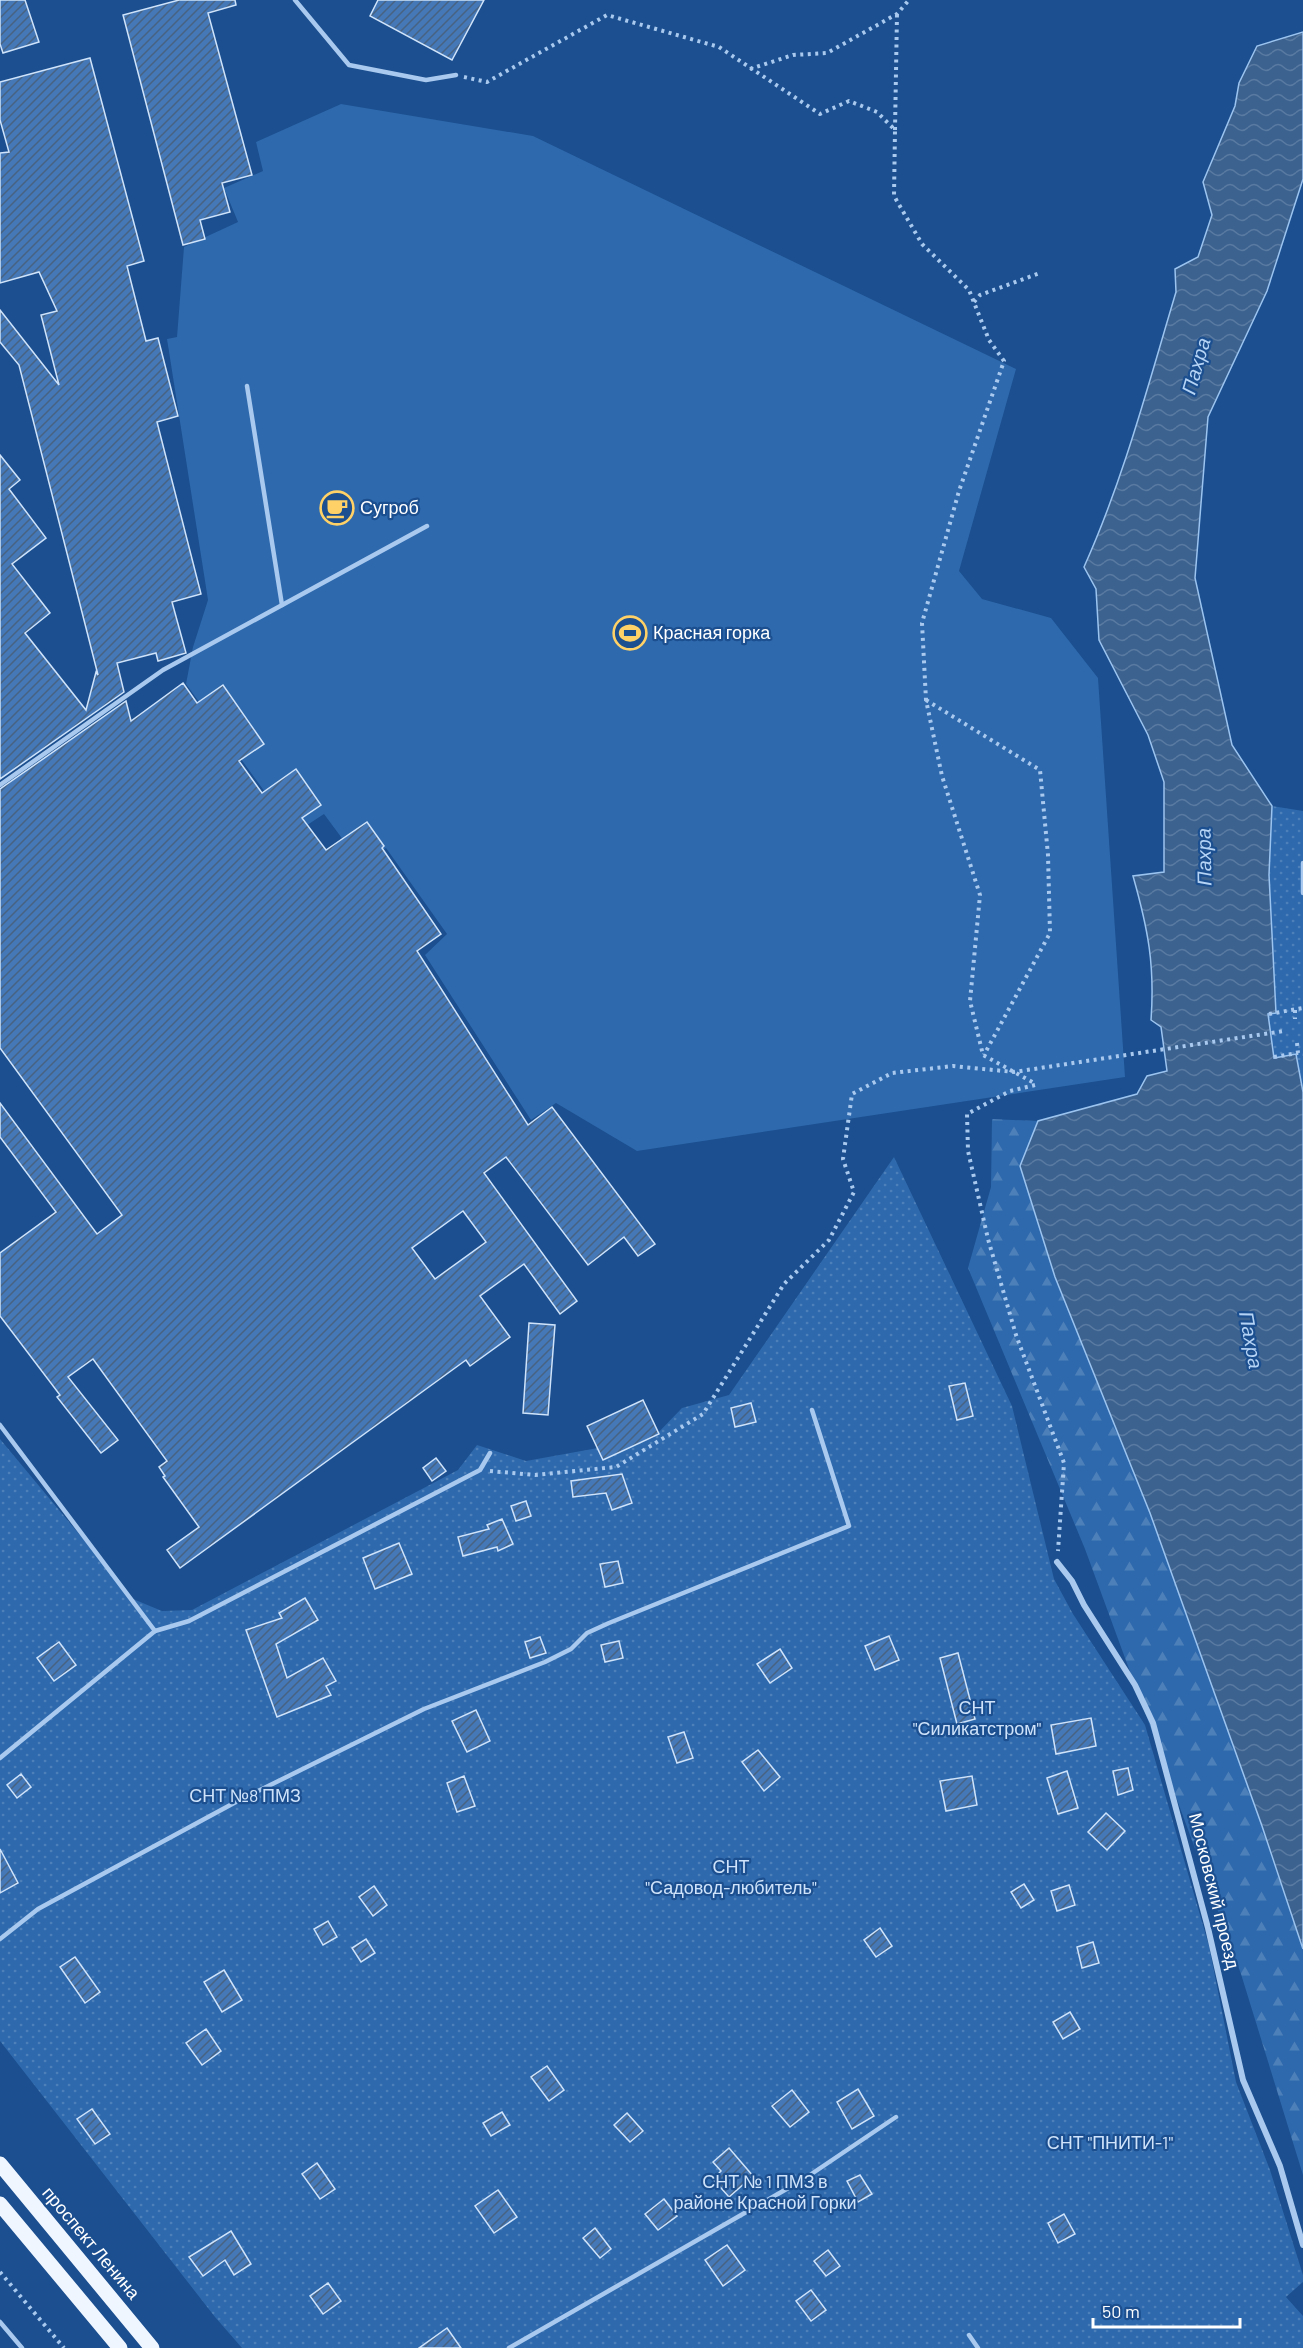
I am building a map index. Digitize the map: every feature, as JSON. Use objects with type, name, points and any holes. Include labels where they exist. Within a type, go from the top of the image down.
[{"type":"main road","name":"проспект Ленина","points":[[0,2164],[152,2348]]},
{"type":"main road","points":[[0,2204],[120,2348]]},
{"type":"street","name":"Московский проезд","points":[[1057,1562],[1072,1581],[1084,1605],[1135,1685],[1154,1724],[1203,1906],[1243,2080],[1280,2166],[1303,2245]]},
{"type":"lane","points":[[295,0],[349,65],[426,80],[456,75]]},
{"type":"lane","points":[[247,386],[282,605]]},
{"type":"lane","points":[[0,784],[163,670],[427,526]]},
{"type":"lane","points":[[1303,863],[1303,893]]},
{"type":"lane","points":[[0,1939],[38,1909],[224,1809],[424,1709],[545,1662],[571,1649],[586,1633],[609,1623],[849,1526],[812,1410]]},
{"type":"lane","points":[[0,1425],[155,1631]]},
{"type":"lane","points":[[0,1758],[155,1631],[189,1622],[480,1470],[490,1454]]},
{"type":"lane","points":[[509,2348],[804,2179],[896,2117]]},
{"type":"lane","points":[[0,2322],[22,2348]]},
{"type":"lane","points":[[969,2335],[978,2348]]},
{"type":"path","points":[[750,69],[793,55],[827,53],[897,14],[909,0]]},
{"type":"path","points":[[897,14],[894,196],[922,244],[969,290],[989,340],[1004,361],[958,491],[922,623],[926,700],[942,776],[980,895],[970,1001],[983,1055],[1036,1084],[1010,1091],[968,1114],[968,1151],[988,1239],[1013,1324],[1064,1463],[1057,1562]]},
{"type":"path","points":[[456,75],[487,82],[607,15],[719,47],[819,114],[849,101],[877,111],[895,130]]},
{"type":"path","points":[[974,302],[980,295],[1040,273]]},
{"type":"path","points":[[926,700],[1040,770],[1048,855],[1050,933],[983,1055]]},
{"type":"path","points":[[1269,1014],[1303,1008]]},
{"type":"path","points":[[1295,1010],[1295,1019]]},
{"type":"path","points":[[480,1470],[535,1475],[616,1467],[703,1414],[784,1284],[829,1240],[854,1192],[843,1159],[852,1094],[892,1073],[953,1066],[1014,1072],[1284,1031]]},
{"type":"path","points":[[1274,1057],[1300,1053],[1297,1043]]},
{"type":"path","points":[[0,2272],[64,2348]]},
{"type":"green space","name":"Красная горка","points":[[341,104],[533,136],[1016,369],[959,571],[982,599],[1051,618],[1098,678],[1125,1077],[637,1151],[556,1103],[531,1120],[425,955],[447,934],[386,848],[361,864],[324,814],[295,833],[186,684],[193,647],[208,600],[167,339],[177,337],[184,247],[238,222],[224,188],[263,171],[256,142]]},
{"type":"green space","points":[[1272,806],[1303,811],[1303,1092],[1296,1054],[1273,1058],[1268,1013],[1276,1012],[1269,875]]},
{"type":"green space","points":[[992,1119],[1038,1121],[1020,1166],[1055,1277],[1150,1513],[1262,1826],[1303,1949],[1303,2175],[1241,1974],[1085,1549],[968,1268],[991,1187]]},
{"type":"green space","points":[[894,1157],[1012,1406],[1054,1579],[1073,1614],[1145,1725],[1209,1946],[1236,2082],[1270,2170],[1303,2275],[1303,2282],[1286,2297],[1303,2316],[1303,2348],[242,2348],[215,2317],[0,2041],[0,1439],[133,1599],[162,1611],[192,1610],[458,1470],[477,1445],[526,1461],[653,1438],[682,1408],[729,1395]]},
{"type":"water","name":"Пахра","points":[[1303,32],[1303,179],[1267,291],[1208,417],[1195,578],[1232,745],[1272,806],[1269,875],[1276,1013],[1268,1014],[1274,1058],[1296,1054],[1303,1092],[1303,1949],[1262,1826],[1150,1513],[1055,1277],[1020,1166],[1038,1121],[1137,1094],[1147,1076],[1167,1071],[1161,1027],[1151,1020],[1152,982],[1149,947],[1133,876],[1164,872],[1164,782],[1148,735],[1099,640],[1096,589],[1084,567],[1111,500],[1145,396],[1176,292],[1175,269],[1198,257],[1212,215],[1203,182],[1235,106],[1239,83],[1257,46]]},
{"type":"building","points":[[0,0],[25,0],[39,42],[3,53],[0,44]]},
{"type":"building","points":[[179,0],[235,0],[236,5],[208,13],[252,175],[222,183],[230,212],[200,220],[205,239],[183,245],[123,15]]},
{"type":"building","points":[[378,0],[484,0],[452,60],[370,16]]},
{"type":"building","points":[[90,58],[144,261],[127,266],[146,341],[158,338],[178,416],[157,422],[201,594],[172,602],[186,653],[158,661],[156,653],[117,663],[124,692],[0,779],[0,455],[20,480],[9,489],[46,538],[12,564],[50,613],[25,633],[86,710],[96,672],[98,675],[19,365],[0,342],[0,310],[59,385],[41,315],[57,311],[39,272],[0,283],[0,153],[9,152],[0,120],[0,82]]},
{"type":"building","points":[[183,683],[197,703],[223,685],[264,744],[239,761],[262,793],[296,769],[321,805],[302,818],[326,850],[367,822],[384,846],[382,848],[441,934],[417,951],[528,1125],[552,1107],[655,1244],[638,1256],[624,1237],[588,1265],[506,1157],[484,1173],[577,1301],[560,1314],[524,1264],[480,1296],[510,1337],[470,1366],[466,1360],[180,1568],[167,1550],[199,1527],[163,1477],[165,1476],[159,1467],[167,1461],[93,1359],[68,1377],[118,1440],[101,1453],[57,1397],[60,1395],[0,1316],[0,1253],[56,1212],[0,1137],[0,1103],[97,1234],[122,1215],[0,1048],[0,789],[126,701],[131,721]],"holes":[[[463,1211],[486,1242],[435,1279],[412,1248]]]},
{"type":"building","points":[[529,1323],[555,1325],[548,1415],[523,1413]]},
{"type":"building","points":[[965,1383],[973,1416],[957,1420],[949,1386]]},
{"type":"building","points":[[643,1400],[659,1434],[603,1460],[587,1426]]},
{"type":"building","points":[[751,1403],[756,1422],[735,1427],[731,1408]]},
{"type":"building","points":[[436,1458],[446,1471],[432,1481],[423,1468]]},
{"type":"building","points":[[622,1474],[632,1503],[612,1510],[606,1493],[573,1497],[571,1481]]},
{"type":"building","points":[[526,1501],[531,1516],[516,1521],[511,1506]]},
{"type":"building","points":[[502,1519],[513,1544],[498,1551],[497,1547],[463,1556],[458,1537],[489,1529],[487,1525]]},
{"type":"building","points":[[399,1543],[412,1574],[375,1589],[363,1558]]},
{"type":"building","points":[[618,1561],[623,1583],[605,1587],[600,1564]]},
{"type":"building","points":[[305,1598],[318,1620],[276,1644],[287,1678],[323,1658],[336,1681],[326,1686],[331,1695],[277,1717],[246,1630],[282,1618],[279,1613]]},
{"type":"building","points":[[889,1636],[899,1660],[875,1670],[865,1646]]},
{"type":"building","points":[[540,1637],[546,1653],[530,1658],[525,1642]]},
{"type":"building","points":[[619,1641],[623,1658],[605,1662],[601,1645]]},
{"type":"building","points":[[59,1642],[76,1665],[54,1681],[37,1658]]},
{"type":"building","points":[[780,1649],[792,1668],[770,1683],[757,1664]]},
{"type":"building","points":[[958,1653],[975,1719],[957,1724],[940,1658]]},
{"type":"building","points":[[476,1710],[490,1741],[467,1752],[452,1721]]},
{"type":"building","points":[[1091,1718],[1096,1746],[1056,1754],[1051,1725]]},
{"type":"building","points":[[684,1732],[693,1758],[677,1763],[668,1737]]},
{"type":"building","points":[[758,1750],[780,1777],[764,1791],[742,1762]]},
{"type":"building","points":[[1128,1768],[1133,1790],[1118,1795],[1113,1771]]},
{"type":"building","points":[[1067,1771],[1078,1808],[1058,1814],[1047,1778]]},
{"type":"building","points":[[21,1774],[31,1787],[17,1798],[7,1785]]},
{"type":"building","points":[[464,1776],[475,1806],[457,1812],[447,1783]]},
{"type":"building","points":[[972,1776],[977,1805],[946,1811],[940,1781]]},
{"type":"building","points":[[1106,1813],[1125,1831],[1107,1850],[1088,1832]]},
{"type":"building","points":[[0,1849],[18,1883],[0,1893]]},
{"type":"building","points":[[1024,1884],[1034,1900],[1021,1908],[1011,1892]]},
{"type":"building","points":[[1069,1885],[1075,1905],[1057,1911],[1051,1891]]},
{"type":"building","points":[[374,1886],[387,1905],[373,1916],[359,1897]]},
{"type":"building","points":[[328,1921],[337,1937],[323,1945],[314,1929]]},
{"type":"building","points":[[880,1928],[892,1946],[876,1957],[864,1940]]},
{"type":"building","points":[[366,1939],[375,1953],[361,1962],[352,1948]]},
{"type":"building","points":[[1093,1942],[1099,1963],[1082,1968],[1077,1947]]},
{"type":"building","points":[[75,1957],[100,1992],[85,2003],[60,1967]]},
{"type":"building","points":[[224,1970],[242,2000],[222,2012],[204,1982]]},
{"type":"building","points":[[1070,2012],[1080,2029],[1063,2039],[1053,2022]]},
{"type":"building","points":[[206,2029],[221,2051],[202,2065],[186,2043]]},
{"type":"building","points":[[547,2066],[564,2090],[549,2101],[531,2077]]},
{"type":"building","points":[[858,2089],[874,2116],[852,2129],[837,2102]]},
{"type":"building","points":[[792,2090],[809,2112],[790,2127],[772,2106]]},
{"type":"building","points":[[92,2109],[110,2134],[95,2144],[77,2119]]},
{"type":"building","points":[[502,2112],[510,2125],[491,2136],[483,2123]]},
{"type":"building","points":[[627,2113],[643,2131],[630,2142],[614,2125]]},
{"type":"building","points":[[729,2148],[753,2176],[729,2197],[713,2179],[721,2171],[713,2162]]},
{"type":"building","points":[[317,2163],[335,2189],[320,2199],[302,2174]]},
{"type":"building","points":[[860,2175],[872,2194],[858,2202],[847,2181]]},
{"type":"building","points":[[498,2190],[517,2217],[494,2233],[475,2206]]},
{"type":"building","points":[[664,2199],[677,2216],[658,2230],[645,2214]]},
{"type":"building","points":[[1064,2214],[1075,2234],[1058,2243],[1048,2223]]},
{"type":"building","points":[[595,2228],[611,2249],[600,2258],[583,2238]]},
{"type":"building","points":[[231,2231],[251,2264],[234,2275],[225,2260],[203,2276],[189,2257]]},
{"type":"building","points":[[727,2245],[745,2270],[723,2286],[705,2260]]},
{"type":"building","points":[[828,2250],[840,2266],[826,2276],[814,2261]]},
{"type":"building","points":[[328,2283],[341,2301],[323,2314],[310,2296]]},
{"type":"building","points":[[811,2290],[826,2310],[811,2321],[796,2301]]},
{"type":"building","points":[[447,2328],[461,2348],[419,2348]]},
{"type":"place","name":"Сугроб","points":[[337,508]]},
{"type":"place","name":"Красная горка","points":[[630,633]]},
{"type":"park label","name":"СНТ \"Силикатстром\"","points":[[977,1718]]},
{"type":"park label","name":"СНТ №8 ПМЗ","points":[[245,1796]]},
{"type":"park label","name":"СНТ \"Садовод-любитель\"","points":[[731,1877]]},
{"type":"park label","name":"СНТ \"ПНИТИ-1\"","points":[[1110,2143]]},
{"type":"park label","name":"СНТ № 1 ПМЗ в районе Красной Горки","points":[[765,2192]]}]
